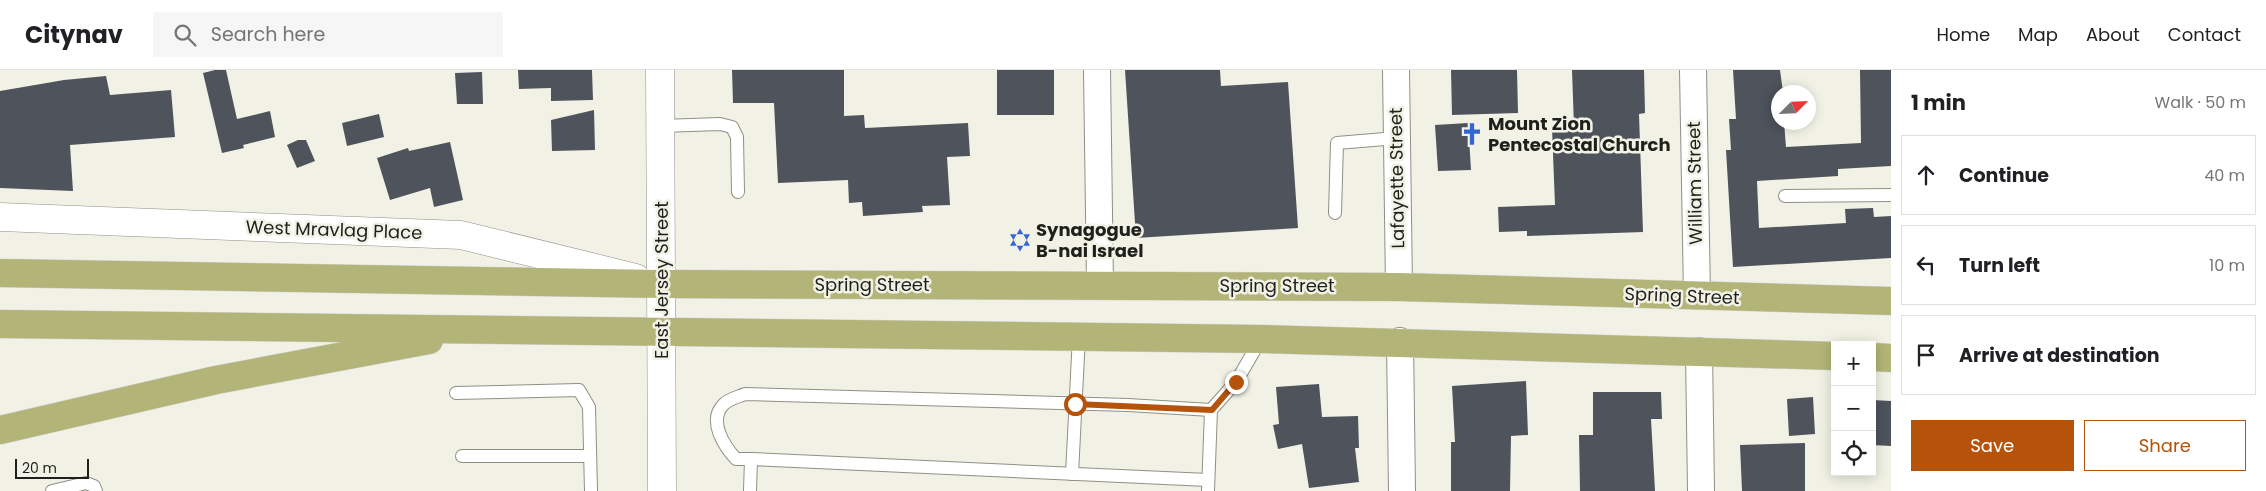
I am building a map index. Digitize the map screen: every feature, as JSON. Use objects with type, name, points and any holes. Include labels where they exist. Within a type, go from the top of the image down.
[{"type":"highway","name":"Spring Street","points":[[0,273],[662,284],[1399,287],[1891,301]]},
{"type":"highway","points":[[0,324],[662,330],[1400,341],[1831,356]]},
{"type":"highway","points":[[0,430],[216,380],[491,329]]},
{"type":"highway","points":[[1876,357],[1891,358]]},
{"type":"street","name":"East Jersey Street","points":[[660,70],[662,491]]},
{"type":"street","points":[[1097,70],[1100,285]]},
{"type":"street","name":"Lafayette Street","points":[[1396,70],[1399,287]]},
{"type":"street","name":"William Street","points":[[1693,70],[1697,296]]},
{"type":"street","name":"West Mravlag Place","points":[[0,217],[461,235],[662,284]]},
{"type":"street","points":[[1400,341],[1402,491]]},
{"type":"street","points":[[1699,351],[1700,491]]},
{"type":"lane","points":[[661,126],[720,124],[732,127],[737,137],[738,192]]},
{"type":"lane","points":[[1335,213],[1337,143],[1397,138]]},
{"type":"lane","points":[[1785,196],[1891,195]]},
{"type":"lane","points":[[1072,474],[1079,336]]},
{"type":"lane","points":[[1212,410],[745,394],[724,403],[718,412],[717,428],[727,449],[736,459],[1072,474],[1208,486],[1212,410],[1236,382],[1261,339]]},
{"type":"lane","points":[[456,393],[579,390],[589,407],[591,491]]},
{"type":"lane","points":[[462,456],[590,456]]},
{"type":"lane","points":[[750,491],[751,459]]},
{"type":"lane","points":[[52,491],[86,483],[94,486],[96,491]]},
{"type":"building","points":[[226,70],[237,119],[270,111],[275,137],[243,145],[244,148],[222,153],[203,73]]},
{"type":"building","points":[[518,70],[592,70],[593,100],[551,101],[551,88],[519,89]]},
{"type":"building","points":[[732,70],[844,70],[844,116],[864,115],[865,128],[968,123],[970,156],[947,157],[950,205],[922,206],[923,212],[863,216],[862,202],[849,203],[848,180],[778,183],[774,103],[733,103]]},
{"type":"building","points":[[997,70],[1054,70],[1054,115],[997,115]]},
{"type":"building","points":[[1125,70],[1220,70],[1221,86],[1288,82],[1298,228],[1136,238]]},
{"type":"building","points":[[1451,70],[1517,70],[1518,113],[1452,115]]},
{"type":"building","points":[[1572,70],[1644,70],[1645,113],[1639,114],[1643,232],[1527,236],[1527,231],[1499,232],[1498,207],[1555,205],[1552,128],[1574,127]]},
{"type":"building","points":[[1733,70],[1780,70],[1782,85],[1771,85],[1771,130],[1785,130],[1786,147],[1861,143],[1860,70],[1891,70],[1891,166],[1838,169],[1838,176],[1757,181],[1759,228],[1846,223],[1845,209],[1873,208],[1874,217],[1891,216],[1891,258],[1733,267],[1726,150],[1731,150],[1729,119],[1736,119]]},
{"type":"building","points":[[482,72],[483,104],[457,104],[455,73]]},
{"type":"building","points":[[106,76],[110,95],[171,90],[175,137],[70,145],[73,191],[0,188],[0,91],[64,80]]},
{"type":"building","points":[[594,110],[595,150],[552,151],[551,120]]},
{"type":"building","points":[[379,114],[384,137],[347,146],[342,123]]},
{"type":"building","points":[[1468,123],[1471,170],[1438,171],[1435,125]]},
{"type":"building","points":[[298,140],[306,140],[315,161],[297,168],[287,145]]},
{"type":"building","points":[[450,142],[463,200],[434,207],[430,188],[390,200],[377,158],[408,148],[409,151]]},
{"type":"building","points":[[1526,381],[1528,435],[1511,436],[1510,491],[1451,491],[1451,442],[1455,442],[1452,386]]},
{"type":"building","points":[[1319,384],[1322,417],[1358,416],[1359,448],[1355,448],[1359,482],[1309,488],[1302,444],[1278,449],[1273,425],[1279,424],[1276,387]]},
{"type":"building","points":[[1593,392],[1661,392],[1662,419],[1651,419],[1655,491],[1580,491],[1579,435],[1593,435]]},
{"type":"building","points":[[1813,397],[1815,434],[1789,436],[1787,399]]},
{"type":"building","points":[[1876,400],[1891,401],[1891,446],[1876,445]]},
{"type":"building","points":[[1805,443],[1805,491],[1742,491],[1740,445]]},
{"type":"place","name":"Mount Zion Pentecostal Church","points":[[1472,134]]},
{"type":"place","name":"Synagogue B-nai Israel","points":[[1020,240]]},
{"type":"route","points":[[1075,404],[1212,410],[1236,382]]}]
